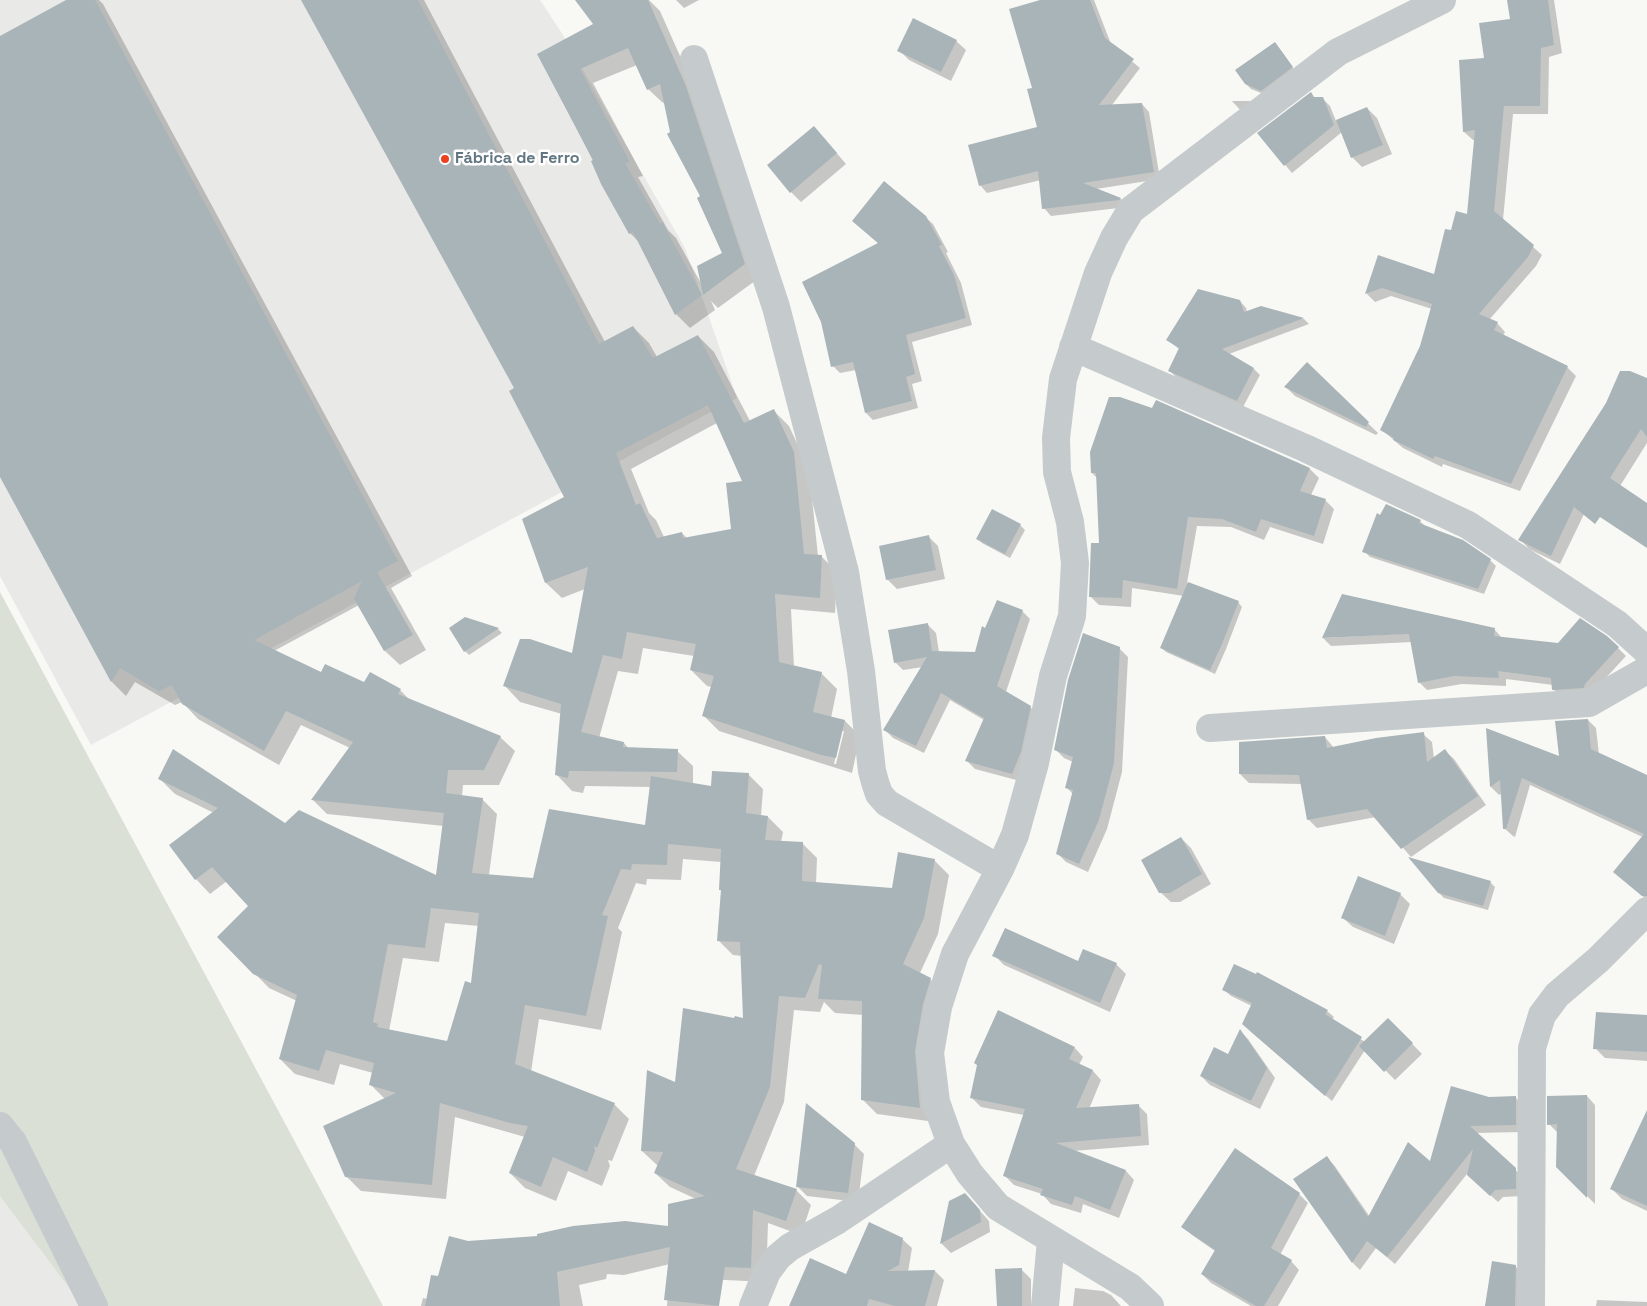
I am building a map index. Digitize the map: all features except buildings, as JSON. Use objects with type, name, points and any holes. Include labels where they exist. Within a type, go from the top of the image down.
[{"type":"street","points":[[1150,1306],[1130,1287],[998,1207],[970,1174],[951,1144],[936,1102],[930,1053],[936,1016],[955,954],[1000,869],[1015,835],[1035,763],[1053,676],[1072,616],[1075,563],[1070,522],[1057,472],[1056,438],[1063,379],[1098,273],[1114,238],[1132,210],[1338,52],[1442,0]]},
{"type":"street","points":[[694,59],[776,307],[842,562],[861,671],[874,782],[879,794],[887,803],[1000,869]]},
{"type":"street","points":[[1073,347],[1305,448],[1468,525],[1617,624],[1647,651]]},
{"type":"street","points":[[1210,728],[1589,702],[1647,670]]},
{"type":"street","points":[[1531,1306],[1532,1048],[1542,1014],[1557,996],[1598,960],[1647,910]]},
{"type":"street","points":[[0,1126],[13,1142],[94,1306]]},
{"type":"street","points":[[753,1306],[767,1272],[778,1256],[790,1247],[838,1220],[951,1144]]},
{"type":"street","points":[[1045,1306],[1051,1240]]},
{"type":"shaded area","points":[[0,0],[540,0],[563,35],[685,248],[737,398],[91,745],[0,576]]},
{"type":"shaded area","points":[[0,592],[383,1306],[83,1306],[0,1196]]},
{"type":"shaded area","points":[[0,1194],[86,1306],[0,1306]]},
{"type":"place","name":"Fábrica de Ferro","points":[[445,159]]}]
